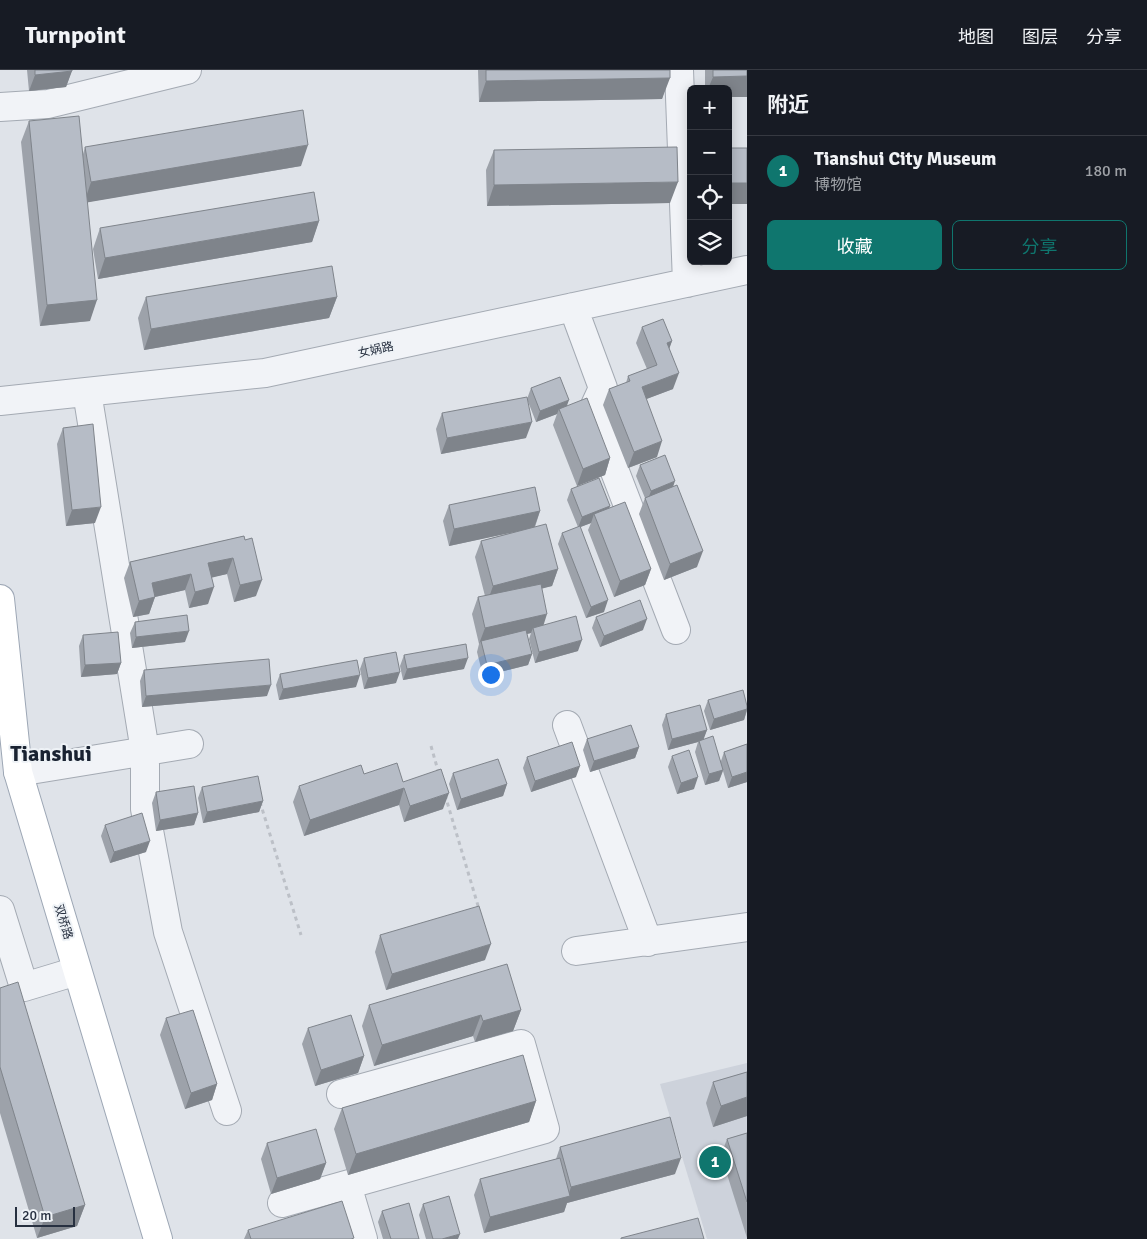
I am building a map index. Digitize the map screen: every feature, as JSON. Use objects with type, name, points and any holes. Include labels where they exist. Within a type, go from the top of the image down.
[{"type":"main road","name":"双桥路","points":[[0,600],[9,773],[77,971],[158,1239]]},
{"type":"street","points":[[0,107],[48,104],[186,70]]},
{"type":"street","points":[[678,70],[687,283]]},
{"type":"street","name":"女娲路","points":[[0,401],[266,373],[747,270]]},
{"type":"street","points":[[573,307],[602,388],[592,412],[676,630]]},
{"type":"street","points":[[86,392],[145,751],[145,809],[168,932],[227,1111]]},
{"type":"street","points":[[566,725],[648,942]]},
{"type":"street","points":[[9,773],[189,744]]},
{"type":"street","points":[[0,910],[12,990],[77,971]]},
{"type":"street","points":[[576,951],[747,927]]},
{"type":"street","points":[[282,1203],[545,1129],[521,1044],[341,1094]]},
{"type":"street","points":[[346,1185],[363,1239]]},
{"type":"path","points":[[431,746],[442,783]]},
{"type":"path","points":[[445,792],[480,911]]},
{"type":"path","points":[[259,798],[301,936]]},
{"type":"shaded area","points":[[747,1063],[747,1239],[707,1239],[660,1084]]},
{"type":"building","points":[[35,70],[72,70],[72,71],[35,75]]},
{"type":"building","points":[[486,70],[670,70],[670,78],[486,81]]},
{"type":"building","points":[[713,70],[747,70],[747,76],[713,77]]},
{"type":"building","points":[[303,110],[308,145],[91,182],[85,147]]},
{"type":"building","points":[[79,116],[97,300],[47,305],[29,121]]},
{"type":"building","points":[[677,147],[678,182],[494,185],[494,150]]},
{"type":"building","points":[[732,148],[747,148],[747,183],[732,183]]},
{"type":"building","points":[[314,192],[319,221],[105,258],[100,228]]},
{"type":"building","points":[[332,266],[337,297],[151,329],[146,297]]},
{"type":"building","points":[[663,319],[672,341],[667,343],[679,373],[642,387],[662,441],[634,452],[609,389],[630,381],[628,376],[657,365],[642,327]]},
{"type":"building","points":[[560,377],[569,400],[540,411],[531,388]]},
{"type":"building","points":[[527,397],[532,422],[447,438],[442,413]]},
{"type":"building","points":[[587,398],[610,458],[583,469],[559,409]]},
{"type":"building","points":[[93,424],[101,507],[72,510],[63,428]]},
{"type":"building","points":[[665,455],[675,481],[651,491],[640,465]]},
{"type":"building","points":[[599,478],[610,506],[582,517],[571,489]]},
{"type":"building","points":[[677,485],[703,551],[670,564],[645,498]]},
{"type":"building","points":[[535,487],[540,511],[454,529],[449,505]]},
{"type":"building","points":[[625,502],[651,569],[620,581],[594,514]]},
{"type":"building","points":[[546,524],[558,569],[493,586],[481,541]]},
{"type":"building","points":[[580,526],[608,600],[591,607],[562,533]]},
{"type":"building","points":[[244,536],[245,540],[252,538],[262,580],[240,585],[233,558],[208,563],[214,587],[195,592],[191,574],[152,583],[155,597],[139,601],[130,562]]},
{"type":"building","points":[[541,584],[547,614],[485,628],[478,597]]},
{"type":"building","points":[[640,600],[647,619],[604,636],[596,617]]},
{"type":"building","points":[[187,615],[189,631],[136,637],[135,622]]},
{"type":"building","points":[[576,616],[582,640],[539,652],[533,628]]},
{"type":"building","points":[[526,630],[532,654],[487,665],[481,641]]},
{"type":"building","points":[[118,632],[121,663],[85,665],[83,635]]},
{"type":"building","points":[[466,644],[468,658],[407,669],[404,655]]},
{"type":"building","points":[[396,652],[400,672],[368,678],[364,658]]},
{"type":"building","points":[[269,659],[271,685],[146,696],[144,670]]},
{"type":"building","points":[[357,660],[360,675],[283,689],[280,674]]},
{"type":"building","points":[[743,690],[747,709],[714,719],[708,700]]},
{"type":"building","points":[[700,705],[707,730],[672,739],[666,714]]},
{"type":"building","points":[[631,725],[639,747],[594,761],[587,739]]},
{"type":"building","points":[[713,736],[723,770],[709,774],[699,741]]},
{"type":"building","points":[[572,742],[580,766],[535,781],[527,757]]},
{"type":"building","points":[[747,744],[747,772],[732,777],[724,752]]},
{"type":"building","points":[[689,750],[698,777],[681,783],[672,756]]},
{"type":"building","points":[[498,759],[507,784],[461,799],[453,773]]},
{"type":"building","points":[[397,763],[403,782],[441,769],[449,793],[410,806],[404,788],[310,820],[299,786],[361,765],[364,774]]},
{"type":"building","points":[[258,776],[263,801],[207,812],[202,787]]},
{"type":"building","points":[[194,786],[198,813],[160,820],[156,792]]},
{"type":"building","points":[[142,813],[150,841],[114,852],[105,825]]},
{"type":"building","points":[[479,906],[491,944],[392,974],[380,935]]},
{"type":"building","points":[[507,964],[521,1010],[483,1021],[481,1015],[382,1045],[369,1005]]},
{"type":"building","points":[[18,982],[85,1205],[45,1217],[0,1067],[0,988]]},
{"type":"building","points":[[193,1010],[217,1084],[191,1093],[166,1018]]},
{"type":"building","points":[[351,1015],[364,1056],[321,1070],[308,1028]]},
{"type":"building","points":[[523,1055],[536,1101],[356,1154],[342,1108]]},
{"type":"building","points":[[747,1072],[747,1097],[721,1106],[713,1082]]},
{"type":"building","points":[[670,1117],[681,1158],[571,1187],[560,1147]]},
{"type":"building","points":[[316,1129],[326,1163],[277,1178],[267,1143]]},
{"type":"building","points":[[747,1133],[747,1202],[727,1139]]},
{"type":"building","points":[[560,1158],[570,1196],[490,1217],[480,1179]]},
{"type":"building","points":[[449,1196],[460,1234],[442,1239],[433,1239],[423,1204]]},
{"type":"building","points":[[342,1201],[354,1238],[251,1239],[248,1230]]},
{"type":"building","points":[[409,1203],[419,1239],[391,1239],[382,1211]]},
{"type":"building","points":[[698,1218],[704,1239],[621,1239],[621,1238]]},
{"type":"place","name":"Tianshui City Museum","points":[[715,1162]]},
{"type":"district","name":"Tianshui","points":[[51,753]]}]
